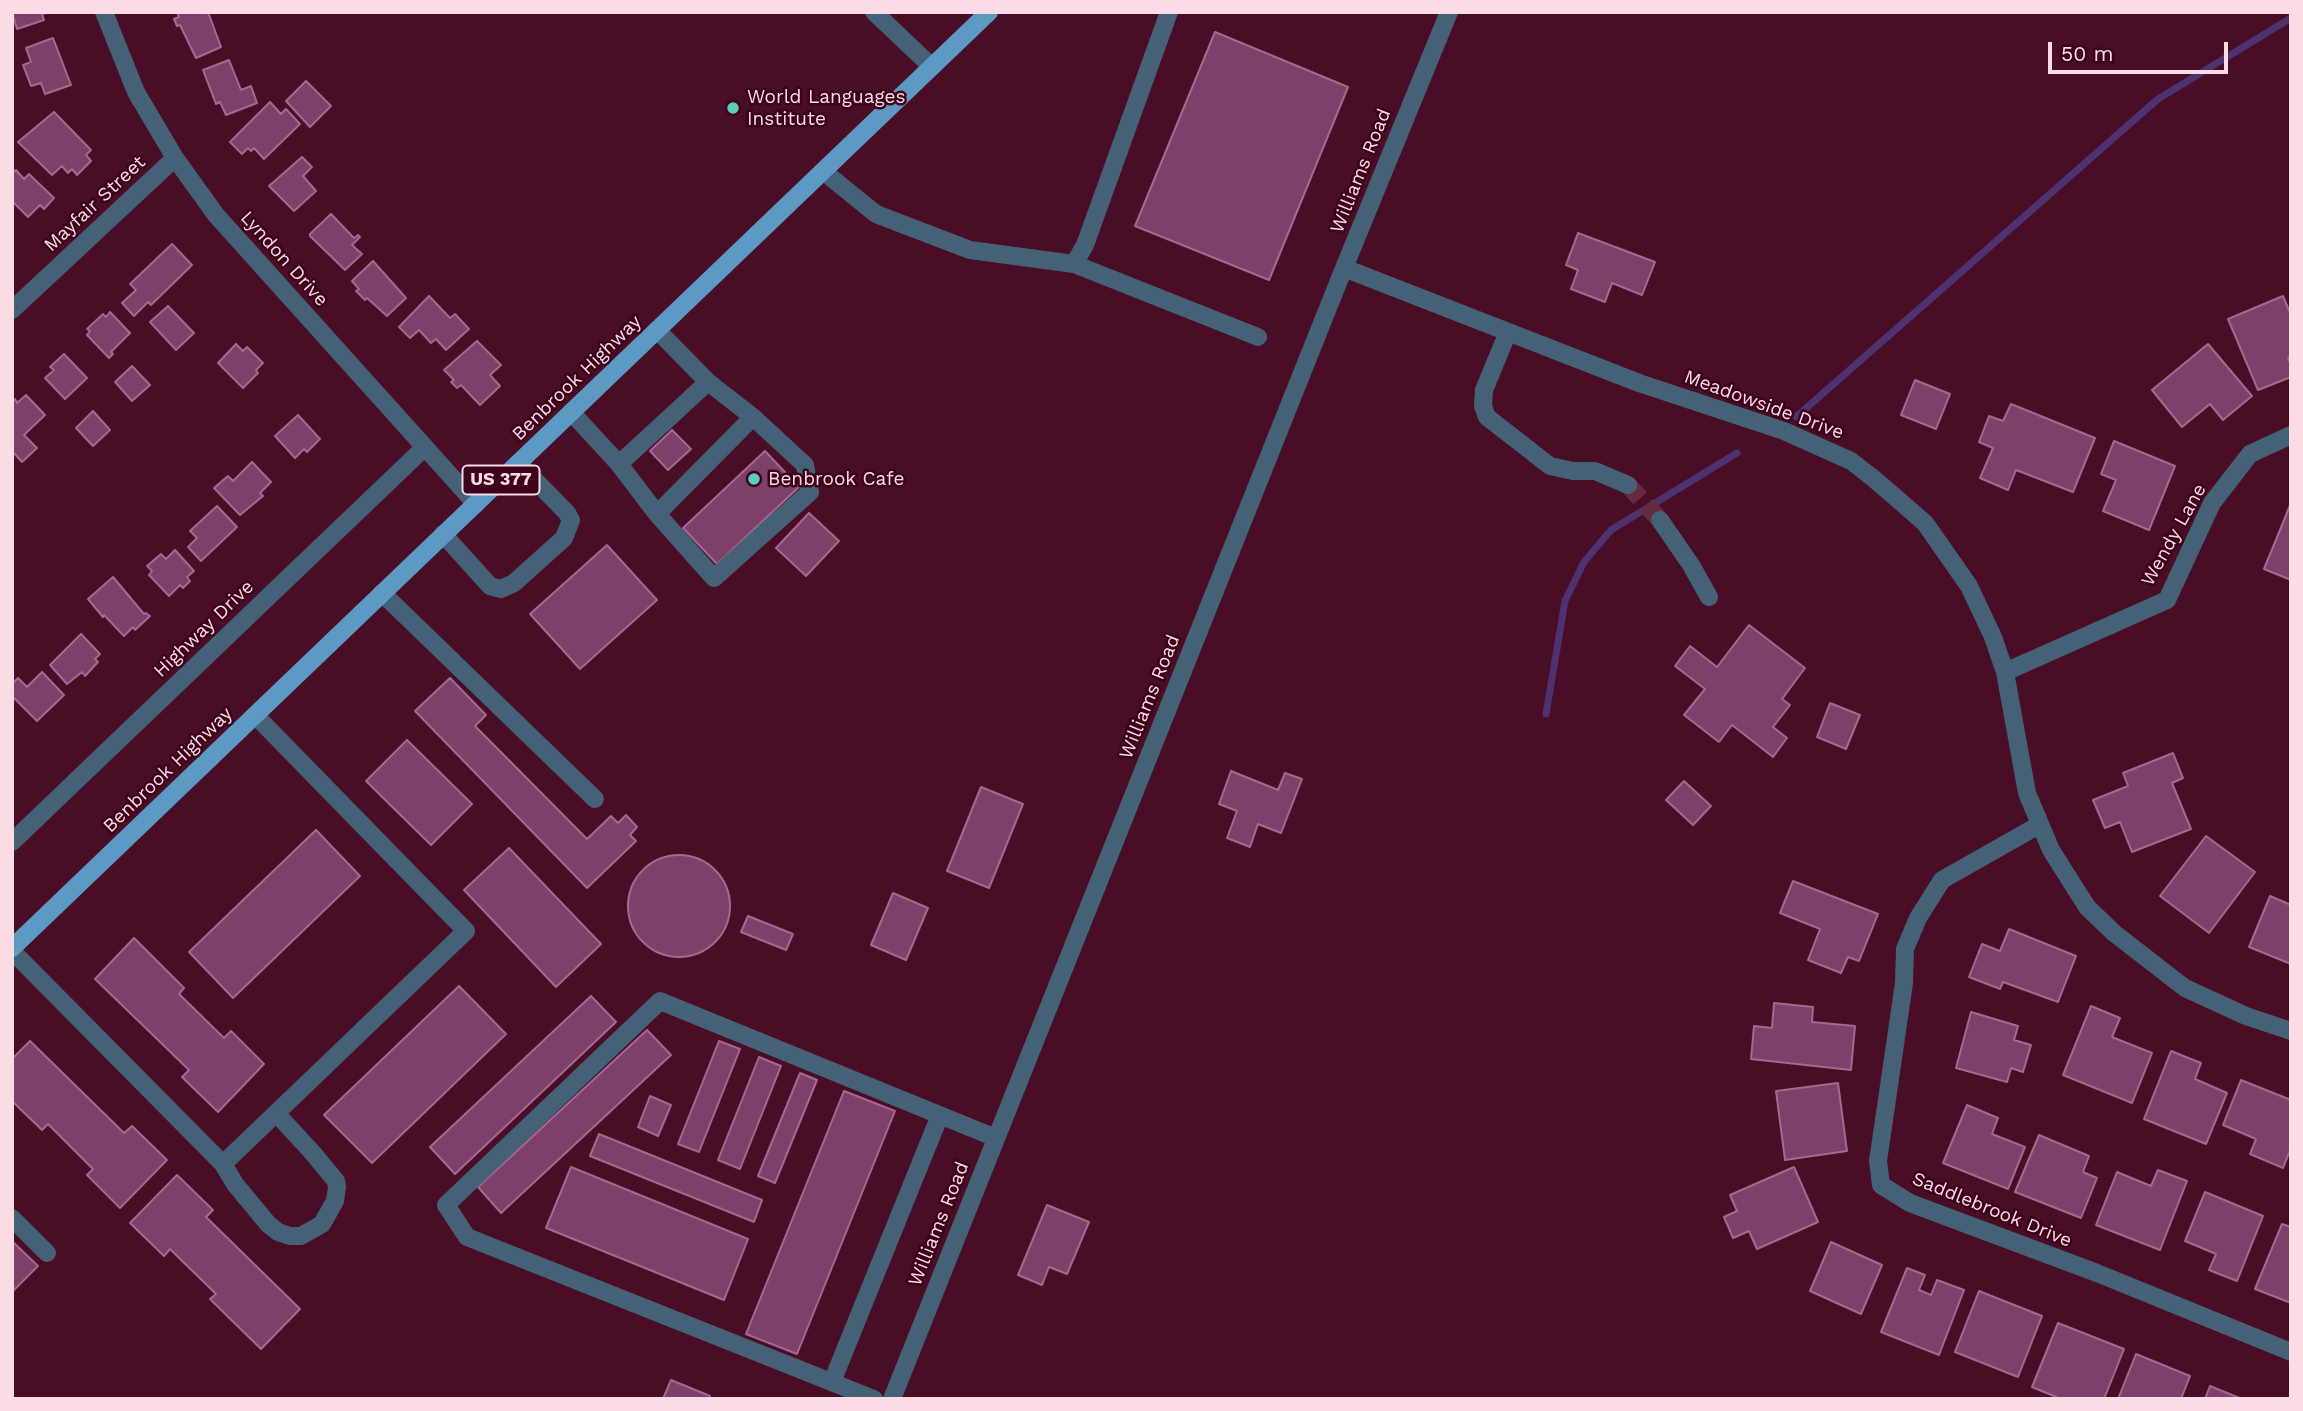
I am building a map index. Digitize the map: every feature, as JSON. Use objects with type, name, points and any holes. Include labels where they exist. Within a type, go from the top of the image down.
[{"type":"main road","name":"Benbrook Highway","points":[[12,949],[989,12]]},
{"type":"street","name":"Lyndon Drive","points":[[104,12],[136,92],[175,158],[216,215],[476,504]]},
{"type":"street","points":[[874,12],[932,67]]},
{"type":"street","points":[[1074,264],[1085,246],[1169,12]]},
{"type":"street","name":"Williams Road","points":[[892,1399],[1449,12]]},
{"type":"street","name":"Mayfair Street","points":[[12,310],[175,158]]},
{"type":"street","points":[[823,171],[876,214],[970,250],[1074,264],[1258,337]]},
{"type":"street","name":"Meadowside Drive","points":[[1344,268],[1639,383],[1784,431],[1852,461],[1925,523],[1969,586],[1993,637],[2005,672],[2027,793],[2051,850],[2087,907],[2114,933],[2185,988],[2246,1016],[2291,1031]]},
{"type":"street","points":[[571,412],[620,464],[657,514],[714,578],[810,492],[805,465],[708,382],[657,330]]},
{"type":"street","points":[[1508,332],[1484,390],[1483,406],[1487,418],[1549,466],[1573,471],[1595,471],[1628,485]]},
{"type":"street","points":[[620,464],[708,382]]},
{"type":"street","points":[[657,514],[753,418]]},
{"type":"street","name":"Wendy Lane","points":[[2005,672],[2167,600],[2212,503],[2250,454],[2291,435]]},
{"type":"street","name":"Highway Drive","points":[[12,842],[425,446]]},
{"type":"street","points":[[443,534],[489,586],[501,589],[514,583],[564,538],[571,520],[567,513],[518,463]]},
{"type":"street","points":[[1660,520],[1709,597]]},
{"type":"street","points":[[382,593],[595,799]]},
{"type":"street","points":[[223,1164],[466,931],[255,715]]},
{"type":"street","name":"Saddlebrook Drive","points":[[2039,825],[1942,880],[1918,918],[1905,949],[1904,983],[1878,1161],[1881,1185],[1910,1203],[2097,1273],[2291,1352]]},
{"type":"street","points":[[12,949],[223,1164],[268,1224],[278,1232],[301,1236],[322,1224],[336,1197],[336,1181],[275,1113]]},
{"type":"street","points":[[874,1399],[467,1237],[446,1205],[660,1001],[996,1138]]},
{"type":"street","points":[[832,1382],[940,1115]]},
{"type":"street","points":[[12,1218],[47,1253]]},
{"type":"building","points":[[12,12],[46,13],[42,14],[44,20],[17,29]]},
{"type":"building","points":[[177,12],[208,12],[221,47],[196,58],[180,25],[177,26],[174,19],[179,17]]},
{"type":"building","points":[[1215,32],[1348,87],[1269,280],[1135,226]]},
{"type":"building","points":[[53,38],[71,85],[45,94],[41,83],[31,86],[23,65],[31,62],[26,48]]},
{"type":"building","points":[[229,60],[241,90],[251,86],[257,103],[226,115],[220,102],[216,104],[203,70]]},
{"type":"building","points":[[306,81],[331,106],[310,127],[286,101]]},
{"type":"building","points":[[270,102],[281,114],[286,109],[300,124],[264,159],[254,148],[251,151],[248,148],[242,154],[230,142]]},
{"type":"building","points":[[54,112],[91,150],[86,155],[91,161],[77,175],[72,169],[68,173],[62,166],[52,175],[18,142]]},
{"type":"building","points":[[302,157],[312,167],[303,176],[316,191],[294,211],[269,186]]},
{"type":"building","points":[[16,170],[24,179],[29,174],[54,198],[44,209],[40,205],[28,217],[12,201],[12,173]]},
{"type":"building","points":[[331,214],[354,238],[358,235],[360,237],[352,245],[362,254],[345,270],[310,236]]},
{"type":"building","points":[[1578,233],[1655,262],[1642,295],[1612,283],[1605,302],[1571,289],[1578,270],[1566,265]]},
{"type":"building","points":[[172,244],[192,265],[151,305],[148,302],[134,316],[122,303],[136,290],[130,284]]},
{"type":"building","points":[[373,261],[406,298],[387,316],[356,291],[359,289],[352,281]]},
{"type":"building","points":[[429,296],[450,318],[455,314],[469,329],[446,350],[436,339],[431,343],[419,330],[410,338],[399,327]]},
{"type":"building","points":[[2283,296],[2291,315],[2291,356],[2288,358],[2291,377],[2258,390],[2228,319]]},
{"type":"building","points":[[168,306],[194,333],[176,350],[150,322]]},
{"type":"building","points":[[110,312],[130,333],[111,352],[113,354],[109,358],[87,335],[90,331],[87,329],[103,314],[106,317]]},
{"type":"building","points":[[477,341],[501,365],[490,375],[500,386],[480,405],[461,385],[457,388],[451,382],[454,380],[444,370]]},
{"type":"building","points":[[236,344],[243,351],[247,347],[263,363],[256,370],[258,373],[243,388],[218,363]]},
{"type":"building","points":[[2208,344],[2252,396],[2223,420],[2210,404],[2182,427],[2152,390]]},
{"type":"building","points":[[64,354],[87,378],[65,399],[45,378],[54,370],[50,367]]},
{"type":"building","points":[[132,366],[150,385],[132,401],[115,382]]},
{"type":"building","points":[[1915,380],[1950,394],[1936,429],[1901,415]]},
{"type":"building","points":[[26,395],[45,415],[24,435],[37,448],[22,462],[12,451],[12,402],[15,399],[17,403]]},
{"type":"building","points":[[2011,404],[2095,438],[2073,492],[2016,470],[2008,490],[1980,478],[1993,448],[1979,442],[1989,416],[2003,421]]},
{"type":"building","points":[[93,411],[110,430],[93,446],[76,428]]},
{"type":"building","points":[[298,415],[320,439],[307,452],[304,449],[295,458],[275,436]]},
{"type":"building","points":[[672,430],[691,449],[668,470],[650,451]]},
{"type":"building","points":[[2114,441],[2175,466],[2149,530],[2103,511],[2116,480],[2101,474]]},
{"type":"building","points":[[765,451],[799,487],[717,564],[683,528]]},
{"type":"building","points":[[252,462],[271,482],[260,493],[263,496],[240,515],[214,488],[228,476],[233,481]]},
{"type":"building","points":[[2291,503],[2291,580],[2264,569]]},
{"type":"building","points":[[217,506],[237,527],[201,561],[188,547],[197,538],[190,531]]},
{"type":"building","points":[[809,513],[839,541],[806,576],[776,548]]},
{"type":"building","points":[[607,545],[657,600],[580,669],[530,614]]},
{"type":"building","points":[[175,550],[194,571],[187,577],[190,581],[183,588],[180,585],[169,596],[149,575],[152,571],[147,566],[161,554],[166,559]]},
{"type":"building","points":[[113,577],[144,614],[150,616],[124,636],[88,599]]},
{"type":"building","points":[[1749,625],[1805,668],[1782,699],[1790,705],[1773,727],[1787,738],[1773,757],[1732,725],[1719,742],[1684,715],[1705,689],[1675,666],[1690,646],[1717,667]]},
{"type":"building","points":[[81,634],[100,654],[95,659],[98,662],[85,676],[82,672],[67,684],[50,665]]},
{"type":"building","points":[[42,672],[64,695],[37,721],[12,696],[12,684],[18,678],[27,687]]},
{"type":"building","points":[[450,678],[486,715],[475,726],[587,839],[611,816],[618,823],[626,815],[637,827],[630,835],[636,841],[587,888],[415,711]]},
{"type":"building","points":[[1830,703],[1860,715],[1846,749],[1817,737]]},
{"type":"building","points":[[407,740],[472,804],[431,845],[366,781]]},
{"type":"building","points":[[2173,753],[2183,778],[2172,783],[2191,829],[2132,852],[2120,822],[2105,828],[2093,800],[2128,786],[2123,773]]},
{"type":"building","points":[[1231,771],[1278,790],[1285,773],[1302,779],[1281,833],[1258,824],[1250,847],[1227,838],[1237,811],[1219,804]]},
{"type":"building","points":[[1684,781],[1711,806],[1693,825],[1666,800]]},
{"type":"building","points":[[981,787],[1023,804],[989,888],[947,871]]},
{"type":"building","points":[[316,830],[360,876],[233,998],[189,952]]},
{"type":"building","points":[[2206,836],[2255,872],[2209,933],[2160,896]]},
{"type":"building","points":[[509,848],[601,944],[556,987],[464,890]]},
{"type":"building","points":[[679,855],[698,859],[715,870],[726,887],[730,906],[726,925],[715,942],[698,953],[679,957],[660,953],[643,942],[632,925],[628,906],[632,887],[643,870],[660,859]]},
{"type":"building","points":[[1793,881],[1878,914],[1859,961],[1848,957],[1841,973],[1808,960],[1820,929],[1780,913]]},
{"type":"building","points":[[893,893],[928,908],[906,960],[871,945]]},
{"type":"building","points":[[2270,896],[2291,905],[2291,964],[2249,947]]},
{"type":"building","points":[[748,916],[793,934],[786,950],[741,932]]},
{"type":"building","points":[[2009,929],[2076,956],[2058,1002],[2003,982],[2000,989],[1969,977],[1982,944],[2000,951]]},
{"type":"building","points":[[134,938],[184,988],[179,994],[224,1038],[231,1031],[264,1064],[218,1112],[182,1077],[189,1070],[95,979]]},
{"type":"building","points":[[459,986],[506,1034],[372,1163],[324,1115]]},
{"type":"building","points":[[591,996],[616,1022],[455,1174],[430,1147]]},
{"type":"building","points":[[1774,1003],[1813,1007],[1812,1022],[1855,1026],[1851,1070],[1751,1059],[1754,1026],[1772,1028]]},
{"type":"building","points":[[2091,1006],[2120,1018],[2112,1037],[2152,1053],[2132,1103],[2063,1075]]},
{"type":"building","points":[[1971,1012],[2018,1026],[2014,1040],[2031,1045],[2023,1072],[2011,1068],[2007,1082],[1956,1068]]},
{"type":"building","points":[[647,1030],[671,1055],[501,1213],[478,1187]]},
{"type":"building","points":[[30,1041],[124,1133],[132,1126],[167,1160],[120,1208],[87,1175],[93,1169],[48,1124],[42,1130],[12,1101],[12,1059]]},
{"type":"building","points":[[719,1041],[740,1049],[699,1152],[678,1144]]},
{"type":"building","points":[[2171,1051],[2201,1063],[2195,1079],[2227,1093],[2206,1144],[2144,1119]]},
{"type":"building","points":[[759,1057],[781,1066],[740,1169],[718,1160]]},
{"type":"building","points":[[800,1073],[817,1080],[775,1183],[758,1176]]},
{"type":"building","points":[[2241,1080],[2291,1100],[2291,1148],[2283,1168],[2250,1154],[2256,1139],[2223,1125]]},
{"type":"building","points":[[1838,1083],[1847,1151],[1785,1160],[1776,1091]]},
{"type":"building","points":[[844,1091],[895,1111],[797,1354],[746,1334]]},
{"type":"building","points":[[650,1096],[671,1105],[658,1136],[638,1127]]},
{"type":"building","points":[[1967,1105],[1998,1118],[1992,1134],[2025,1147],[2008,1189],[1943,1163]]},
{"type":"building","points":[[599,1134],[762,1200],[754,1222],[590,1156]]},
{"type":"building","points":[[2039,1135],[2089,1156],[2083,1172],[2097,1178],[2081,1218],[2015,1192]]},
{"type":"building","points":[[571,1167],[748,1239],[724,1300],[546,1228]]},
{"type":"building","points":[[1794,1167],[1818,1222],[1757,1249],[1749,1231],[1733,1238],[1724,1217],[1737,1211],[1730,1195]]},
{"type":"building","points":[[2158,1170],[2187,1181],[2160,1250],[2096,1225],[2117,1172],[2151,1186]]},
{"type":"building","points":[[177,1175],[213,1210],[206,1217],[300,1309],[261,1349],[210,1299],[216,1294],[170,1249],[164,1256],[130,1223]]},
{"type":"building","points":[[2205,1192],[2263,1216],[2237,1281],[2209,1270],[2216,1254],[2185,1241]]},
{"type":"building","points":[[1047,1205],[1089,1222],[1067,1274],[1049,1267],[1042,1285],[1018,1275]]},
{"type":"building","points":[[2282,1224],[2291,1227],[2291,1303],[2255,1289]]},
{"type":"building","points":[[12,1241],[38,1266],[12,1292]]},
{"type":"building","points":[[1831,1242],[1882,1265],[1861,1314],[1810,1291]]},
{"type":"building","points":[[1907,1268],[1925,1275],[1919,1290],[1931,1295],[1937,1280],[1964,1290],[1939,1355],[1881,1332]]},
{"type":"building","points":[[1979,1291],[2042,1316],[2018,1377],[1955,1352]]},
{"type":"building","points":[[2058,1323],[2124,1349],[2104,1399],[2061,1399],[2032,1387]]},
{"type":"building","points":[[2136,1354],[2190,1376],[2181,1399],[2118,1399]]},
{"type":"building","points":[[671,1380],[710,1396],[709,1399],[663,1399]]},
{"type":"building","points":[[2210,1386],[2242,1399],[2205,1399]]},
{"type":"waterway","points":[[1796,417],[2158,99],[2291,18]]},
{"type":"waterway","points":[[1546,714],[1565,601],[1584,562],[1611,530],[1737,453]]},
{"type":"tunnel","points":[[1628,485],[1660,520]]},
{"type":"place","name":"World Languages Institute","points":[[733,108]]},
{"type":"place","name":"Benbrook Cafe","points":[[754,479]]}]
